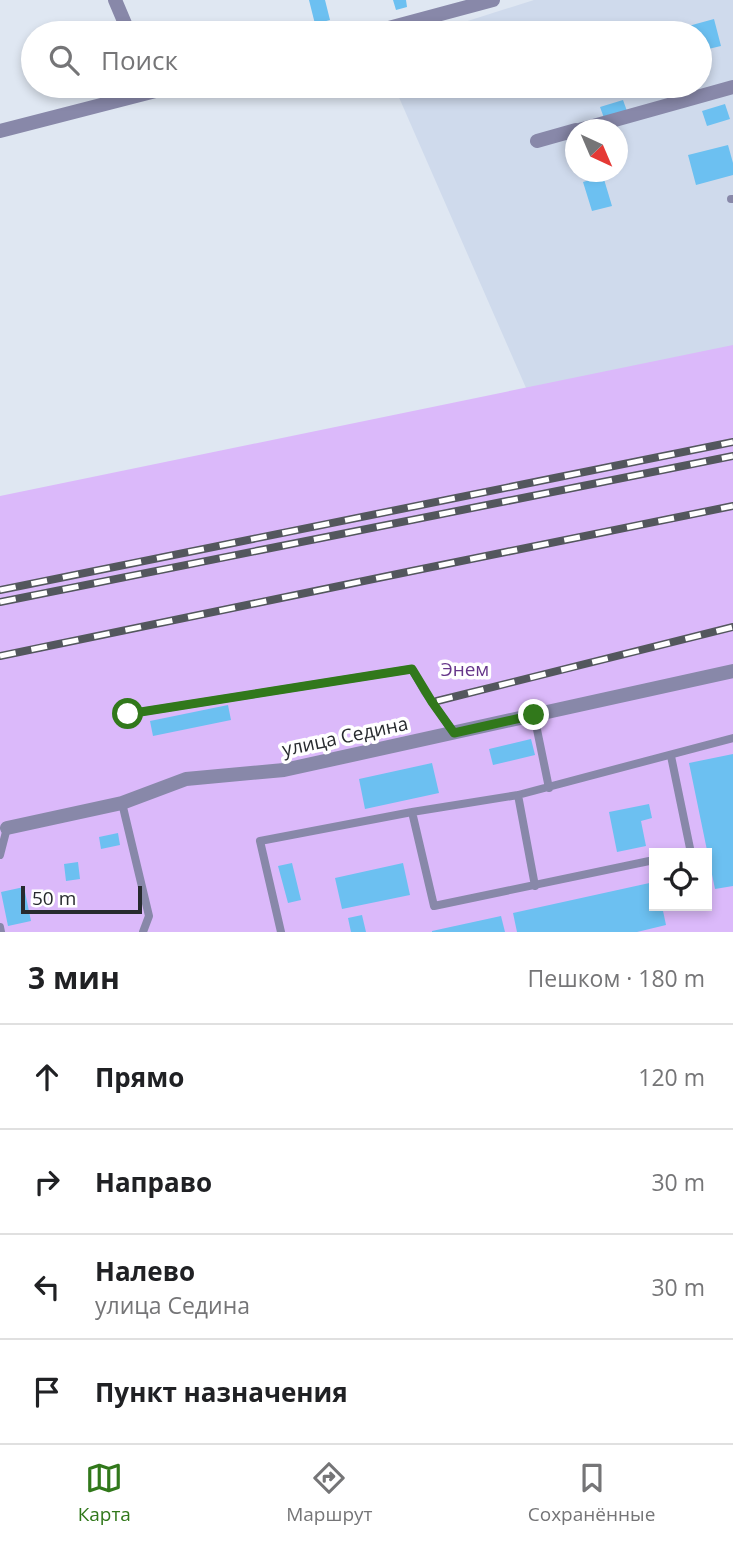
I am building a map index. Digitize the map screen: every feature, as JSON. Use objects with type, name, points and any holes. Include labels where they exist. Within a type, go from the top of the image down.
[{"type":"street","points":[[115,0],[124,21]]},
{"type":"street","points":[[415,21],[493,0]]},
{"type":"street","points":[[712,93],[733,87]]},
{"type":"street","points":[[0,131],[119,98]]},
{"type":"street","points":[[617,119],[693,98]]},
{"type":"street","points":[[537,141],[565,133]]},
{"type":"street","name":"улица Седина","points":[[7,828],[122,803],[186,779],[284,770],[733,671]]},
{"type":"lane","points":[[128,714],[412,669],[454,733]]},
{"type":"lane","points":[[534,715],[549,788]]},
{"type":"lane","points":[[281,932],[260,841],[412,812],[517,796],[733,738]]},
{"type":"lane","points":[[671,756],[690,848]]},
{"type":"lane","points":[[517,796],[535,886]]},
{"type":"lane","points":[[122,803],[149,916],[143,932]]},
{"type":"lane","points":[[412,812],[434,906],[649,861]]},
{"type":"lane","points":[[0,855],[7,828]]},
{"type":"lane","points":[[0,927],[1,932]]},
{"type":"shaded area","points":[[534,0],[733,0],[733,676],[551,445],[399,98],[712,98],[712,21],[468,21]]},
{"type":"green space","name":"Энем","points":[[733,345],[733,932],[0,932],[0,496]]},
{"type":"building","points":[[309,0],[325,0],[330,20],[314,21]]},
{"type":"building","points":[[393,0],[406,0],[407,7],[396,10]]},
{"type":"building","points":[[714,19],[721,46],[712,48],[712,21],[707,21]]},
{"type":"building","points":[[623,100],[627,111],[604,118],[600,107]]},
{"type":"building","points":[[725,104],[730,119],[707,126],[702,111]]},
{"type":"building","points":[[728,145],[733,175],[696,185],[688,155]]},
{"type":"building","points":[[583,182],[605,182],[612,206],[592,211]]},
{"type":"building","points":[[228,705],[231,720],[153,736],[150,721]]},
{"type":"building","points":[[531,739],[535,755],[493,765],[489,749]]},
{"type":"building","points":[[733,754],[733,886],[715,889],[712,848],[707,848],[689,763]]},
{"type":"building","points":[[432,763],[439,793],[365,809],[359,779]]},
{"type":"building","points":[[649,804],[652,818],[641,821],[646,846],[617,852],[609,812]]},
{"type":"building","points":[[118,833],[120,845],[101,849],[99,837]]},
{"type":"building","points":[[78,862],[80,879],[66,881],[64,864]]},
{"type":"building","points":[[292,863],[301,900],[288,903],[278,866]]},
{"type":"building","points":[[403,863],[410,895],[342,909],[335,878]]},
{"type":"building","points":[[649,883],[649,911],[663,911],[666,925],[637,932],[517,932],[513,913]]},
{"type":"building","points":[[24,887],[31,921],[8,926],[1,892]]},
{"type":"building","points":[[362,915],[366,932],[351,932],[348,918]]},
{"type":"building","points":[[501,916],[505,932],[432,932],[432,931]]},
{"type":"railway","points":[[0,590],[733,442]]},
{"type":"railway","points":[[0,602],[733,456]]},
{"type":"railway","points":[[0,656],[733,506]]},
{"type":"railway","points":[[437,701],[733,627]]},
{"type":"route","points":[[128,714],[412,669],[454,733],[534,715]]}]
